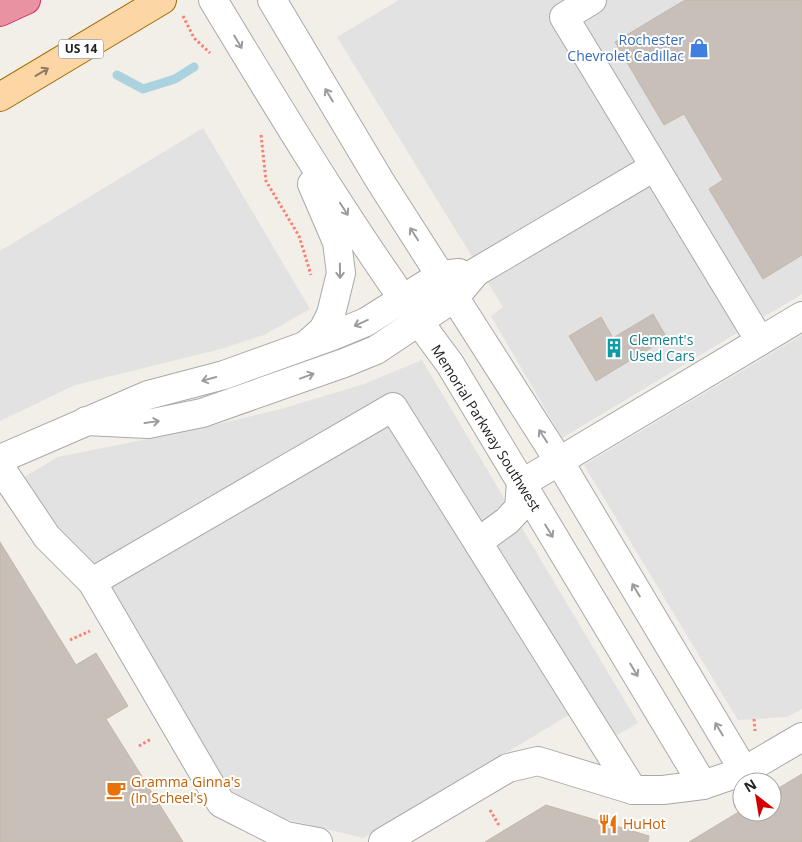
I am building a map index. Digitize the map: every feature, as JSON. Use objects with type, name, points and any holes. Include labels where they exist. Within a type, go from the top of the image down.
[{"type":"highway","points":[[0,12],[26,0]]},
{"type":"main road","points":[[0,20],[33,0]]},
{"type":"main road","name":"US 14","points":[[0,97],[162,0]]},
{"type":"street","name":"Memorial Parkway Southwest","points":[[213,0],[280,112],[418,321],[450,364],[703,785]]},
{"type":"street","points":[[272,0],[380,181],[559,461],[744,771]]},
{"type":"street","points":[[592,0],[564,17],[760,341]]},
{"type":"street","points":[[280,112],[337,242],[341,273],[331,314],[323,330],[304,347]]},
{"type":"street","points":[[0,459],[148,395],[224,375],[304,347],[366,322],[403,298],[448,286],[476,272],[654,167]]},
{"type":"street","points":[[86,421],[148,424],[202,413],[376,350],[418,321],[448,286]]},
{"type":"street","points":[[478,542],[507,521],[519,508],[521,484],[802,316]]},
{"type":"street","points":[[92,582],[393,407],[633,790]]},
{"type":"street","points":[[0,468],[47,537],[92,582],[221,802],[286,836],[318,842]]},
{"type":"street","points":[[383,842],[508,768],[538,761],[633,790],[663,790],[703,785],[744,771],[802,737]]},
{"type":"path","points":[[194,38],[214,56]]},
{"type":"path","points":[[260,131],[266,181],[299,236],[312,280]]},
{"type":"shaded area","points":[[399,0],[685,0],[615,42],[664,125],[684,114],[723,180],[709,189],[763,278],[802,255],[802,294],[562,438],[491,316],[503,307],[337,37]]},
{"type":"shaded area","points":[[203,128],[310,309],[264,335],[221,349],[75,385],[0,421],[0,251]]},
{"type":"shaded area","points":[[802,335],[802,709],[787,717],[738,720],[584,465]]},
{"type":"shaded area","points":[[422,360],[638,723],[596,747],[574,712],[363,838],[221,803],[60,529],[2,490],[58,457],[197,429],[281,409],[364,384]]},
{"type":"building","points":[[685,0],[802,0],[802,255],[763,279],[709,189],[723,180],[684,114],[664,125],[615,42]]},
{"type":"building","name":"Clement's Used Cars","points":[[653,314],[667,338],[596,381],[569,336],[601,317],[613,338]]},
{"type":"building","points":[[0,542],[76,665],[96,653],[128,706],[106,719],[183,842],[0,842]]},
{"type":"building","points":[[802,774],[802,842],[689,842],[732,816],[732,822],[782,822],[782,786]]},
{"type":"building","points":[[546,805],[649,836],[648,842],[485,842]]},
{"type":"waterway","points":[[117,75],[143,89],[175,79],[194,67]]},
{"type":"place","name":"Rochester Chevrolet Cadillac","points":[[699,48]]},
{"type":"place","name":"Clement's Used Cars","points":[[614,348]]},
{"type":"place","name":"Gramma Ginna's (In Scheel's)","points":[[116,790]]},
{"type":"place","name":"HuHot","points":[[608,824]]}]
